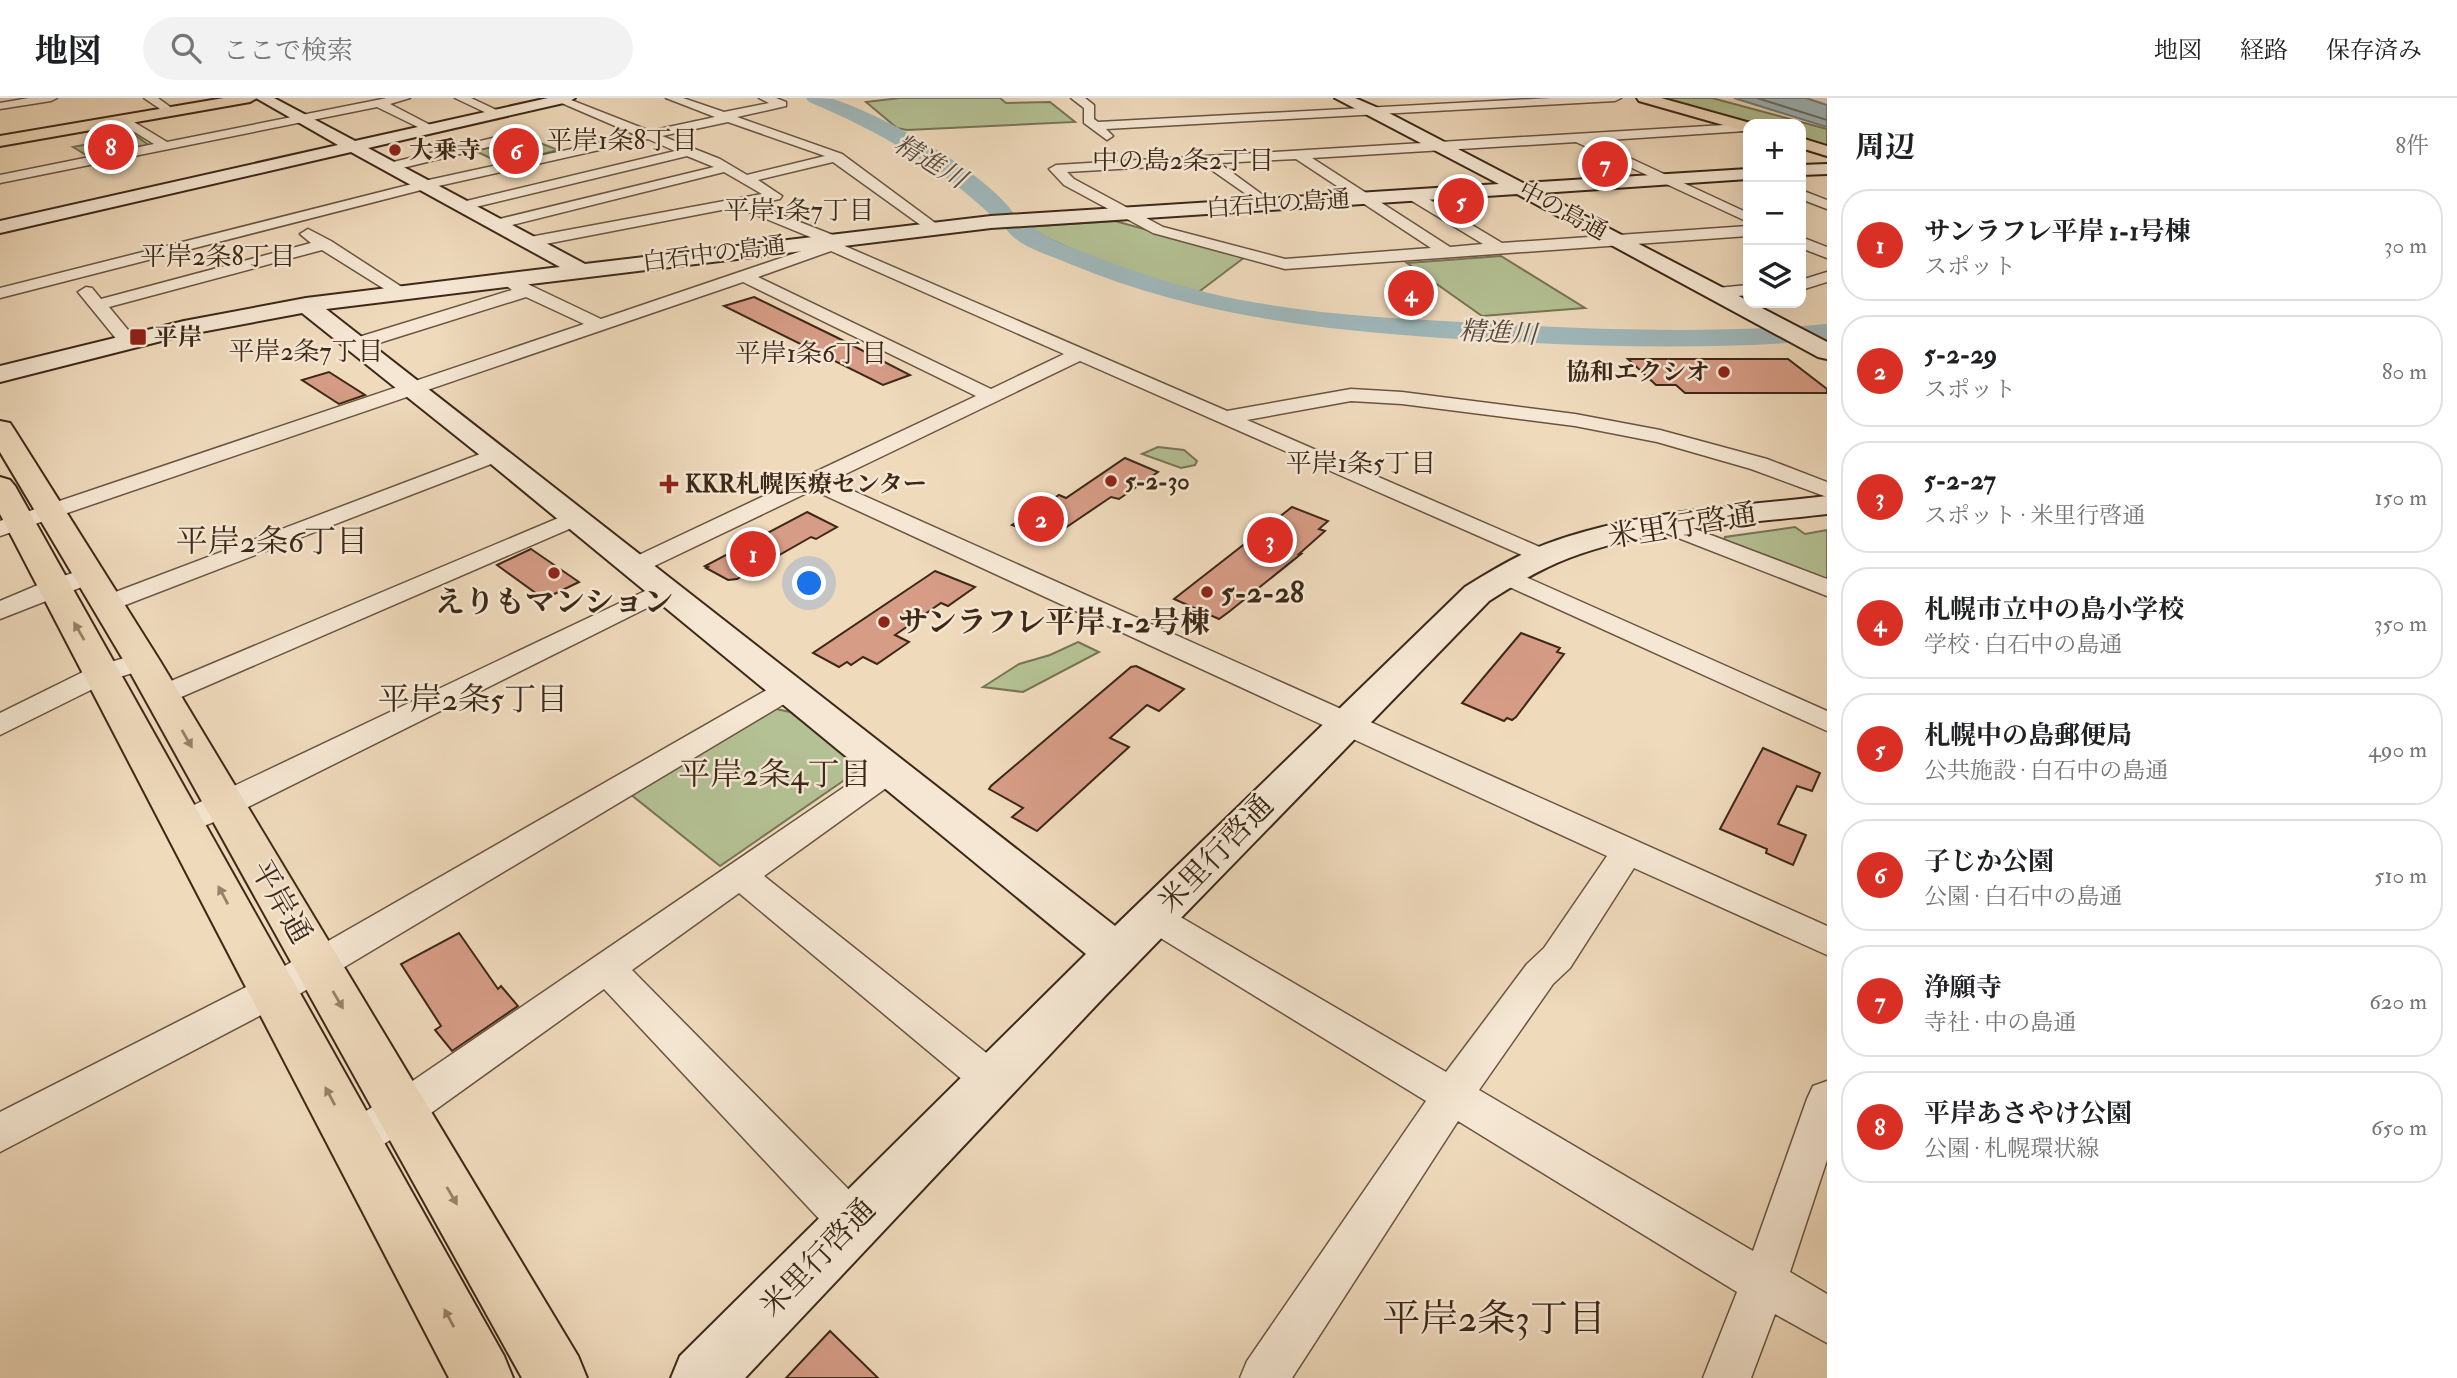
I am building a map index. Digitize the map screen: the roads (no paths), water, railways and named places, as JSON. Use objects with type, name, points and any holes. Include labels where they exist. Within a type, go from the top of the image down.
[{"type":"main road","points":[[0,140],[228,98]]},
{"type":"main road","points":[[0,140],[131,129],[250,98]]},
{"type":"main road","points":[[1644,98],[1743,127]]},
{"type":"main road","points":[[1806,145],[1827,151]]},
{"type":"main road","name":"平岸通","points":[[0,429],[17,512],[83,589],[136,676],[225,805],[556,1378]]},
{"type":"main road","name":"平岸通","points":[[136,676],[184,823],[482,1378]]},
{"type":"street","points":[[0,106],[51,98]]},
{"type":"street","points":[[150,98],[167,109]]},
{"type":"street","points":[[263,98],[580,270]]},
{"type":"street","points":[[0,179],[404,98]]},
{"type":"street","points":[[461,98],[537,138],[570,151]]},
{"type":"street","points":[[671,98],[837,157],[934,228]]},
{"type":"street","points":[[0,293],[424,186],[782,104],[765,98]]},
{"type":"street","points":[[1077,98],[1097,107],[1088,120],[1139,164]]},
{"type":"street","name":"中の島通","points":[[1342,98],[1374,111],[1818,347]]},
{"type":"street","points":[[1486,98],[1525,115]]},
{"type":"street","points":[[1096,127],[1615,98]]},
{"type":"street","points":[[0,227],[562,99],[690,151],[775,196],[743,205],[530,242]]},
{"type":"street","points":[[379,103],[432,129]]},
{"type":"street","points":[[1230,106],[1447,252]]},
{"type":"street","points":[[1548,126],[1743,216]]},
{"type":"street","points":[[1743,127],[1056,169],[1069,182],[1158,230],[1285,264],[1743,231]]},
{"type":"street","points":[[131,129],[165,146]]},
{"type":"street","points":[[390,167],[537,138]]},
{"type":"street","points":[[463,206],[690,151]]},
{"type":"street","points":[[72,152],[89,162]]},
{"type":"street","points":[[747,179],[837,157]]},
{"type":"street","points":[[1206,160],[1266,204]]},
{"type":"street","points":[[10,163],[32,173]]},
{"type":"street","points":[[496,224],[725,168]]},
{"type":"street","points":[[1806,170],[1827,169]]},
{"type":"street","name":"白石中の島通","points":[[0,374],[130,342],[306,305],[400,291],[833,243],[934,228],[1743,174]]},
{"type":"street","points":[[1412,195],[1500,248]]},
{"type":"street","points":[[1806,196],[1827,205]]},
{"type":"street","points":[[743,205],[1225,418],[1827,722]]},
{"type":"street","points":[[286,220],[400,291]]},
{"type":"street","points":[[17,512],[412,388],[744,276],[833,243]]},
{"type":"street","points":[[98,305],[325,244]]},
{"type":"street","points":[[1806,244],[1827,253]]},
{"type":"street","points":[[71,275],[130,342]]},
{"type":"street","points":[[744,276],[993,397]]},
{"type":"street","points":[[1806,283],[1827,277]]},
{"type":"street","points":[[505,279],[600,325]]},
{"type":"street","points":[[1717,293],[1743,290]]},
{"type":"street","points":[[356,344],[527,291]]},
{"type":"street","points":[[306,305],[496,454],[1117,953]]},
{"type":"street","points":[[635,566],[1080,355]]},
{"type":"street","points":[[1225,418],[1351,395],[1402,398],[1575,420],[1660,436],[1759,464],[1827,490]]},
{"type":"street","points":[[0,611],[83,589],[496,454]]},
{"type":"street","points":[[814,482],[1827,941]]},
{"type":"street","name":"米里行啓通","points":[[702,1378],[990,1079],[1477,594],[1522,566],[1594,539],[1666,525],[1827,505]]},
{"type":"street","points":[[0,725],[575,518]]},
{"type":"street","points":[[1666,525],[1827,587]]},
{"type":"street","points":[[184,823],[664,590]]},
{"type":"street","points":[[0,1133],[273,991],[789,689]]},
{"type":"street","points":[[354,1141],[403,1110],[889,771]]},
{"type":"street","points":[[1265,1378],[1451,1097],[1540,974],[1557,958],[1628,851]]},
{"type":"street","points":[[740,876],[990,1079]]},
{"type":"street","points":[[1153,917],[1827,1320]]},
{"type":"street","points":[[607,968],[852,1223]]},
{"type":"street","points":[[1727,1378],[1764,1282],[1827,1099]]},
{"type":"water","points":[[1734,98],[1806,98],[1827,105],[1827,127]]},
{"type":"waterway","name":"精進川","points":[[815,98],[869,122],[938,161],[968,182],[1004,215]]},
{"type":"waterway","name":"精進川","points":[[1018,229],[1050,247],[1169,291],[1293,316],[1420,328],[1625,338],[1747,338],[1827,332]]},
{"type":"place","name":"平岸あさやけ公園","points":[[111,147]]},
{"type":"place","name":"大乗寺","points":[[395,150]]},
{"type":"place","name":"子じか公園","points":[[516,151]]},
{"type":"place","name":"浄願寺","points":[[1605,164]]},
{"type":"place","name":"札幌中の島郵便局","points":[[1461,201]]},
{"type":"place","name":"札幌市立中の島小学校","points":[[1411,293]]},
{"type":"place","name":"平岸","points":[[138,337]]},
{"type":"place","name":"協和エクシオ","points":[[1724,372]]},
{"type":"place","name":"5-2-30","points":[[1111,481]]},
{"type":"place","name":"KKR札幌医療センター","points":[[669,484]]},
{"type":"place","name":"5-2-29","points":[[1041,519]]},
{"type":"place","name":"5-2-27","points":[[1270,540]]},
{"type":"place","name":"サンラフレ平岸 1-1号棟","points":[[753,554]]},
{"type":"place","name":"えりもマンション","points":[[554,573]]},
{"type":"place","name":"5-2-28","points":[[1207,592]]},
{"type":"place","name":"サンラフレ平岸 1-2号棟","points":[[884,622]]},
{"type":"district","name":"平岸1条8丁目","points":[[622,141]]},
{"type":"district","name":"中の島2条2丁目","points":[[1183,161]]},
{"type":"district","name":"平岸1条7丁目","points":[[799,211]]},
{"type":"district","name":"平岸2条8丁目","points":[[218,257]]},
{"type":"district","name":"平岸2条7丁目","points":[[306,352]]},
{"type":"district","name":"平岸1条6丁目","points":[[811,354]]},
{"type":"district","name":"平岸1条5丁目","points":[[1361,464]]},
{"type":"district","name":"平岸2条6丁目","points":[[272,542]]},
{"type":"district","name":"平岸2条5丁目","points":[[473,700]]},
{"type":"district","name":"平岸2条4丁目","points":[[775,775]]},
{"type":"district","name":"平岸2条3丁目","points":[[1494,1319]]}]
